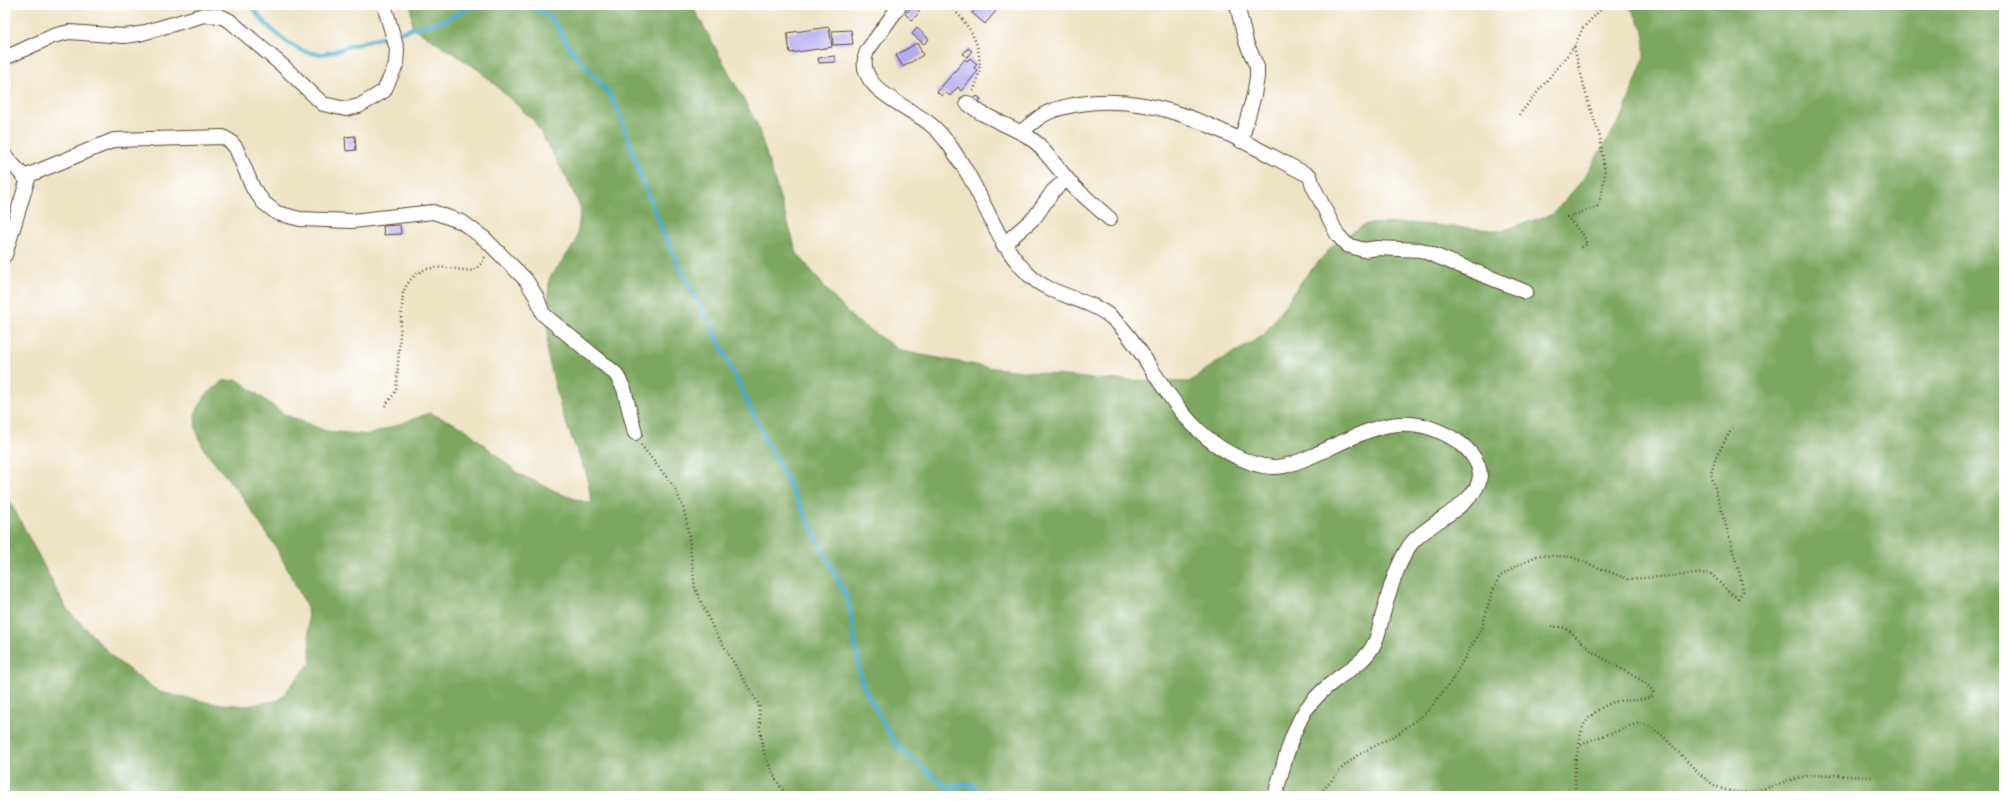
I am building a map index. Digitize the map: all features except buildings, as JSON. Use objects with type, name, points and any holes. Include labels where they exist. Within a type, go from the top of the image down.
[{"type":"street","points":[[5,58],[53,36],[69,32],[124,36],[146,32],[204,15],[213,14],[220,16],[241,30],[323,104],[346,108],[359,106],[384,91],[396,65],[397,49],[390,21],[384,5]]},
{"type":"street","points":[[900,5],[867,51],[864,60],[864,69],[875,86],[891,100],[931,125],[952,148],[969,176],[1003,245],[1029,276],[1041,285],[1089,303],[1115,320],[1134,342],[1161,383],[1191,423],[1212,443],[1236,457],[1260,465],[1286,468],[1370,430],[1392,424],[1416,423],[1443,432],[1469,449],[1480,477],[1476,488],[1463,504],[1452,513],[1439,519],[1423,531],[1409,546],[1398,569],[1373,646],[1365,658],[1331,683],[1307,706],[1294,735],[1275,796]]},
{"type":"street","points":[[1237,5],[1246,42],[1257,67],[1258,77],[1241,141]]},
{"type":"street","points":[[1021,132],[1041,116],[1067,106],[1090,102],[1130,101],[1177,112],[1216,127],[1310,176],[1313,186],[1337,234],[1347,245],[1364,250],[1377,248],[1421,250],[1526,292]]},
{"type":"street","points":[[967,103],[981,113],[1021,132],[1038,144],[1067,179],[1110,219]]},
{"type":"street","points":[[5,255],[29,174],[114,140],[223,137],[230,141],[236,148],[253,188],[264,203],[277,214],[300,219],[352,221],[433,212],[462,222],[490,244],[526,280],[537,298],[543,314],[616,374],[624,389],[635,433]]},
{"type":"street","points":[[6,157],[27,180]]},
{"type":"street","points":[[1003,245],[1035,217],[1053,191],[1067,179]]},
{"type":"path","points":[[948,5],[968,24],[976,42],[980,61],[978,77],[967,103]]},
{"type":"path","points":[[1519,115],[1574,47],[1583,28],[1605,5]]},
{"type":"path","points":[[1574,47],[1589,105],[1600,137],[1605,174],[1601,196],[1597,207],[1567,217],[1583,235],[1587,244],[1579,249]]},
{"type":"path","points":[[385,406],[396,391],[402,293],[408,280],[416,273],[432,268],[474,271],[482,263],[490,244]]},
{"type":"path","points":[[1318,796],[1343,767],[1358,755],[1399,733],[1427,712],[1450,683],[1482,628],[1490,598],[1499,577],[1516,566],[1539,556],[1571,556],[1628,579],[1710,573],[1729,592],[1738,598],[1743,591],[1741,579],[1711,474],[1716,457],[1732,428]]},
{"type":"path","points":[[635,433],[642,447],[675,488],[683,506],[687,523],[695,588],[713,628],[759,704],[760,729],[764,753],[776,780],[788,796]]},
{"type":"path","points":[[1551,626],[1566,628],[1594,653],[1648,685],[1653,692],[1652,696],[1646,699],[1616,701],[1600,709],[1586,722],[1582,730],[1575,762],[1575,796]]},
{"type":"path","points":[[1579,747],[1587,741],[1641,723],[1652,728],[1667,740],[1685,761],[1708,780],[1719,787],[1737,793],[1766,789],[1802,777],[1872,777]]},
{"type":"green space","points":[[411,5],[692,5],[757,124],[797,253],[831,295],[856,321],[901,351],[986,367],[1093,379],[1189,382],[1213,365],[1264,335],[1304,278],[1337,241],[1366,224],[1409,223],[1501,231],[1553,214],[1581,182],[1623,115],[1644,58],[1644,30],[1629,5],[2004,5],[2004,796],[5,796],[5,492],[66,608],[116,660],[159,692],[211,703],[246,706],[279,700],[311,662],[307,607],[277,549],[240,494],[203,448],[196,429],[195,414],[206,395],[223,381],[238,380],[284,414],[326,431],[369,435],[430,413],[464,428],[519,474],[566,496],[592,504],[587,476],[562,413],[547,353],[549,279],[576,242],[581,209],[566,177],[534,121],[479,70],[412,27]]},
{"type":"waterway","points":[[252,5],[261,19],[286,41],[303,51],[319,54],[333,52],[346,47],[445,20],[473,6],[481,5]]},
{"type":"waterway","points":[[529,5],[552,19],[572,51],[609,93],[620,115],[642,180],[672,253],[712,328],[759,426],[848,599],[862,684],[896,745],[946,787],[972,784],[982,796]]}]
